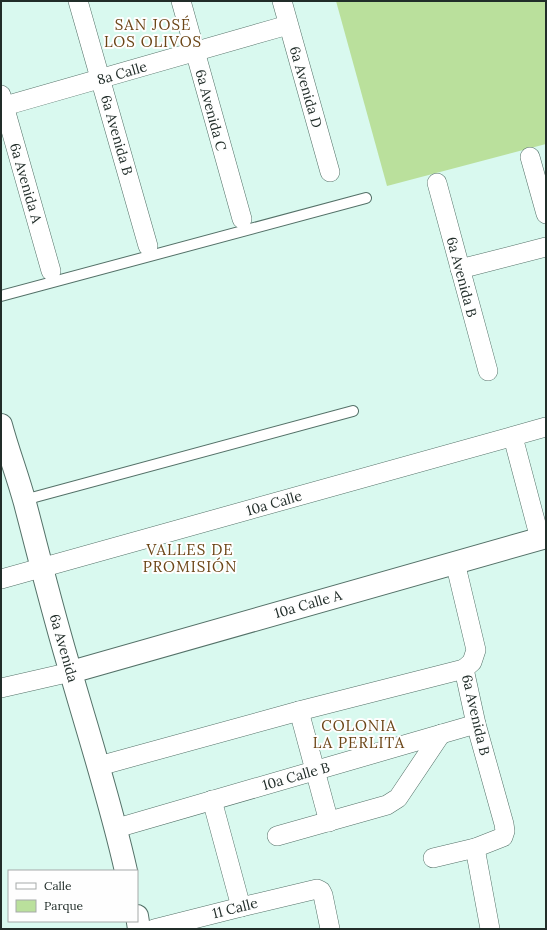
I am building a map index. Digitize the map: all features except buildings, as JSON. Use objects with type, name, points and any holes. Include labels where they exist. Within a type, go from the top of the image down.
[{"type":"street","name":"6a Avenida B","points":[[78,1],[148,246]]},
{"type":"street","name":"6a Avenida C","points":[[181,1],[242,218]]},
{"type":"street","name":"6a Avenida D","points":[[282,1],[330,172]]},
{"type":"street","name":"8a Calle","points":[[2,103],[100,79],[288,25]]},
{"type":"street","name":"6a Avenida A","points":[[2,103],[51,271]]},
{"type":"street","points":[[530,157],[546,214]]},
{"type":"street","name":"6a Avenida B","points":[[437,183],[488,371]]},
{"type":"street","points":[[460,269],[546,246]]},
{"type":"street","name":"6a Avenida","points":[[1,425],[6,460],[25,501],[41,568],[117,828],[126,870]]},
{"type":"street","name":"10a Calle","points":[[1,579],[546,427]]},
{"type":"street","points":[[513,436],[543,538]]},
{"type":"street","name":"10a Calle A","points":[[71,672],[543,538]]},
{"type":"street","name":"6a Avenida B","points":[[455,562],[476,650],[472,662],[464,670],[476,724],[505,831],[503,837],[475,848]]},
{"type":"street","points":[[99,766],[299,711],[464,670]]},
{"type":"street","points":[[1,688],[71,672]]},
{"type":"street","points":[[299,711],[329,822]]},
{"type":"street","name":"10a Calle B","points":[[117,828],[476,724]]},
{"type":"street","points":[[277,836],[387,805],[398,798],[441,734]]},
{"type":"street","points":[[212,800],[240,906]]},
{"type":"street","points":[[433,858],[475,848],[490,929]]},
{"type":"street","name":"11 Calle","points":[[154,929],[191,924],[240,906],[317,889],[321,891],[323,895],[330,929]]},
{"type":"lane","points":[[1,296],[366,198]]},
{"type":"lane","points":[[25,501],[35,497],[353,411]]},
{"type":"green space","points":[[336,1],[546,1],[546,144],[387,186]]},
{"type":"district","name":"SAN JOSÉ LOS OLIVOS","points":[[153,34]]},
{"type":"district","name":"VALLES DE PROMISIÓN","points":[[190,558]]},
{"type":"district","name":"COLONIA LA PERLITA","points":[[359,734]]}]
